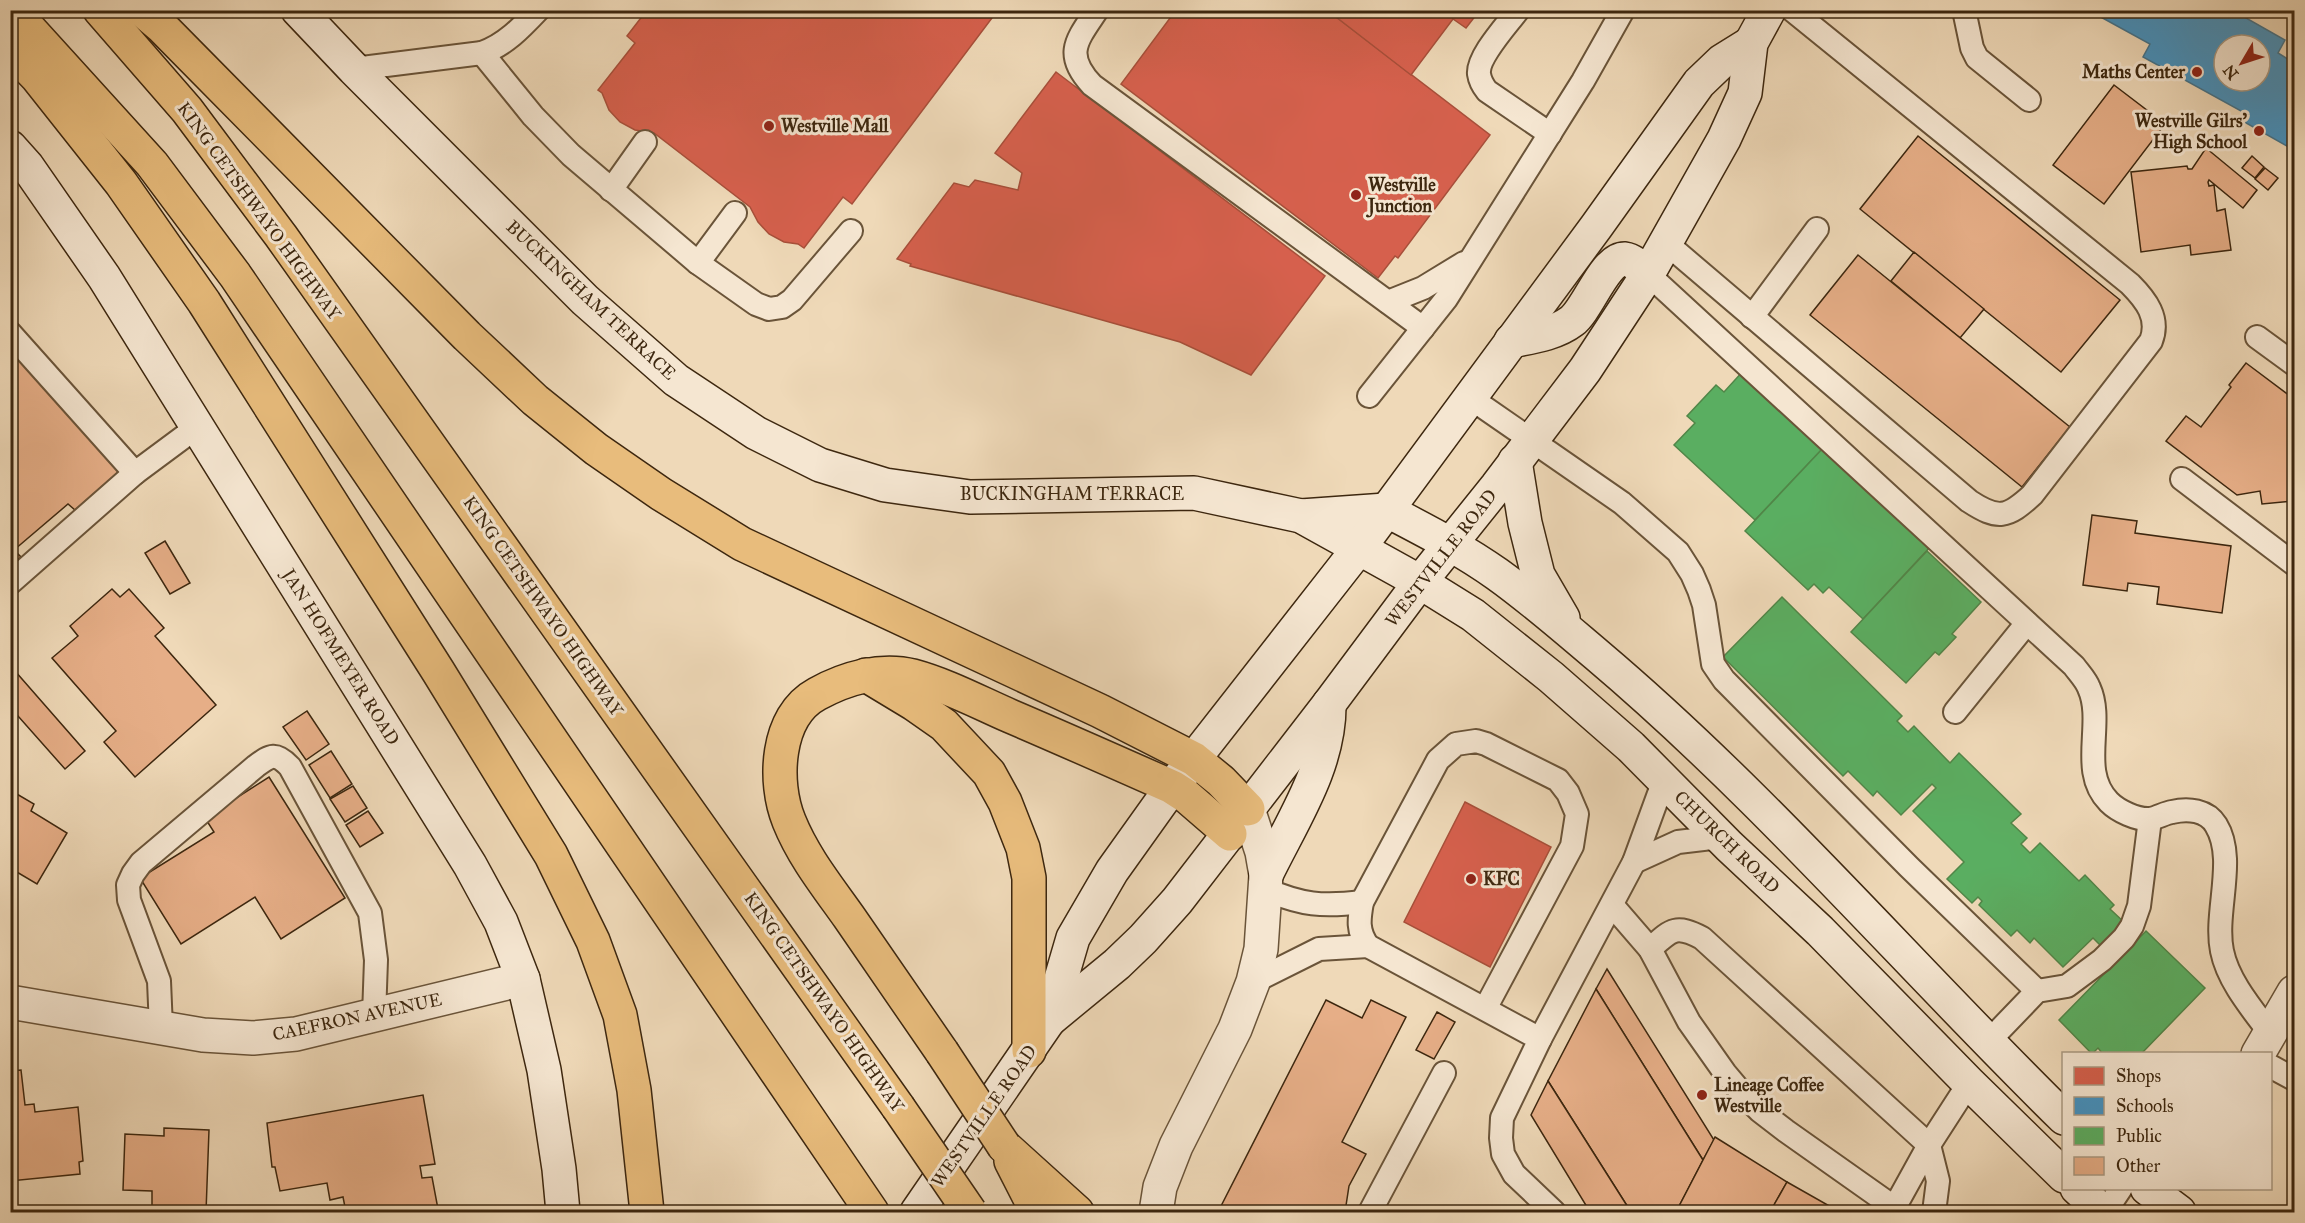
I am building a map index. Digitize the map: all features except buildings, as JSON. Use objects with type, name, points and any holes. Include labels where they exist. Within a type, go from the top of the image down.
[{"type":"highway","points":[[12,10],[152,164],[235,275],[873,1212]]},
{"type":"highway","name":"KING CETSHWAYO HIGHWAY","points":[[100,10],[187,110],[281,236],[970,1212]]},
{"type":"highway","points":[[142,10],[162,27],[288,153],[467,336],[535,400],[596,449],[661,494],[742,544],[1100,711],[1194,759],[1221,781],[1239,822]]},
{"type":"highway","points":[[10,49],[37,77],[121,183],[204,302],[438,671],[551,855],[593,941],[620,1015],[634,1090],[647,1212]]},
{"type":"highway","points":[[1037,1212],[1004,1146],[811,863],[788,819],[780,779],[780,755],[786,733],[799,711],[811,697],[836,683],[884,673],[914,676],[1172,787],[1239,822]]},
{"type":"highway","points":[[866,675],[944,725],[989,773],[1005,802],[1023,848],[1029,878],[1029,1051]]},
{"type":"highway","points":[[1004,1146],[1077,1212]]},
{"type":"street","name":"BUCKINGHAM TERRACE","points":[[298,10],[585,300],[637,347],[676,380],[756,433],[820,465],[885,485],[970,497],[1194,493],[1301,516],[1386,510]]},
{"type":"street","name":"WESTVILLE ROAD","points":[[1049,1020],[1117,964],[1177,901],[1585,370],[1648,274],[1724,140],[1745,93],[1751,43],[1769,10]]},
{"type":"street","name":"WESTVILLE ROAD","points":[[917,1212],[1049,1020],[1073,938],[1112,871],[1172,787],[1359,548],[1596,227],[1699,83],[1722,62],[1751,43]]},
{"type":"street","name":"JAN HOFMEYER ROAD","points":[[10,147],[27,166],[73,231],[197,426],[470,866],[501,922],[523,979],[543,1070],[559,1168],[563,1212]]},
{"type":"street","points":[[1511,341],[1558,330],[1572,321],[1580,315],[1608,269],[1618,261],[1624,259],[1632,261],[1648,274]]},
{"type":"street","points":[[1523,452],[1525,523],[1538,575],[1575,637]]},
{"type":"street","points":[[1386,510],[1450,543],[1498,575],[1575,637],[1701,748],[1795,840],[2062,1116]]},
{"type":"street","name":"BUCKINGHAM TERRACE","points":[[1301,516],[1359,548]]},
{"type":"street","name":"CHURCH ROAD","points":[[1359,548],[1473,615],[1551,676],[1631,747],[1720,837],[1820,931],[2062,1174]]},
{"type":"street","points":[[1265,882],[1318,771],[1326,743],[1329,704]]},
{"type":"street","points":[[1156,1212],[1160,1187],[1176,1146],[1235,1029],[1253,982],[1261,949],[1265,882],[1263,852],[1239,822]]},
{"type":"street","name":"CAEFRON AVENUE","points":[[10,1002],[203,1035],[253,1038],[296,1034],[523,979]]},
{"type":"street","points":[[2264,1043],[2295,992]]},
{"type":"street","points":[[2079,1190],[2104,1212]]},
{"type":"lane","points":[[354,69],[482,53],[508,39],[538,10]]},
{"type":"lane","points":[[1097,10],[1076,42],[1075,52],[1078,66],[1092,85],[1423,328]]},
{"type":"lane","points":[[1518,10],[1481,60],[1478,72],[1480,82],[1487,91],[1550,134]]},
{"type":"lane","points":[[1369,396],[1446,299],[1550,134],[1623,10]]},
{"type":"lane","points":[[1665,243],[1969,501],[1982,510],[1996,515],[2007,514],[2032,495],[2151,341],[2155,320],[2139,293],[2130,284],[1792,10]]},
{"type":"lane","points":[[1964,10],[1972,48],[1977,58],[2029,100]]},
{"type":"lane","points":[[482,53],[533,116],[571,155],[698,263],[756,304],[769,309],[782,307],[792,300],[851,231]]},
{"type":"lane","points":[[611,190],[645,142]]},
{"type":"lane","points":[[698,263],[735,213]]},
{"type":"lane","points":[[1752,317],[1817,229]]},
{"type":"lane","points":[[1388,302],[1440,279],[1473,257]]},
{"type":"lane","points":[[1648,274],[2074,666],[2090,689],[2093,704],[2093,756],[2096,782],[2111,804],[2123,812],[2150,819],[2182,810],[2195,810],[2209,815],[2222,838],[2224,852],[2220,927],[2222,952],[2264,1043]]},
{"type":"lane","points":[[10,333],[135,473]]},
{"type":"lane","points":[[2257,337],[2295,364]]},
{"type":"lane","points":[[1469,397],[1523,452],[1622,503],[1678,552],[1699,590],[1704,605],[1713,664],[1724,680],[1909,867],[2037,991]]},
{"type":"lane","points":[[10,583],[135,473],[197,426]]},
{"type":"lane","points":[[2182,479],[2295,564]]},
{"type":"lane","points":[[1955,712],[2027,623]]},
{"type":"lane","points":[[1368,946],[1360,930],[1362,902],[1437,760],[1456,744],[1476,741],[1558,780],[1568,793],[1577,814],[1572,846],[1485,1009]]},
{"type":"lane","points":[[161,1028],[159,981],[129,900],[128,885],[141,863],[256,766],[275,756],[282,758],[290,767],[370,914],[376,960],[374,1016]]},
{"type":"lane","points":[[1554,1212],[1514,1174],[1503,1154],[1502,1118],[1540,1040],[1634,862],[1664,780]]},
{"type":"lane","points":[[1989,1041],[2037,991],[2067,986],[2102,960],[2124,938],[2132,926],[2139,906],[2150,819]]},
{"type":"lane","points":[[1634,862],[1678,843],[1720,837]]},
{"type":"lane","points":[[1265,882],[1287,898],[1316,905],[1362,902]]},
{"type":"lane","points":[[1612,905],[1650,949],[1689,1022],[1741,1092],[1760,1111],[1893,1210],[1929,1145],[1969,1083]]},
{"type":"lane","points":[[1650,949],[1676,929],[1687,930],[1702,938],[1929,1145],[1938,1181],[1934,1212]]},
{"type":"lane","points":[[1253,982],[1319,949],[1368,946],[1540,1040]]},
{"type":"lane","points":[[2272,1067],[2295,1079]]},
{"type":"lane","points":[[1370,1212],[1444,1073]]},
{"type":"lane","points":[[2104,1212],[2120,1190]]},
{"type":"place","name":"Maths Center","points":[[2197,72]]},
{"type":"place","name":"Westville Mall","points":[[769,126]]},
{"type":"place","name":"Westville Gilrs' High School","points":[[2259,131]]},
{"type":"place","name":"Westville Junction","points":[[1356,195]]},
{"type":"place","name":"KFC","points":[[1471,879]]},
{"type":"place","name":"Lineage Coffee Westville","points":[[1702,1095]]}]
